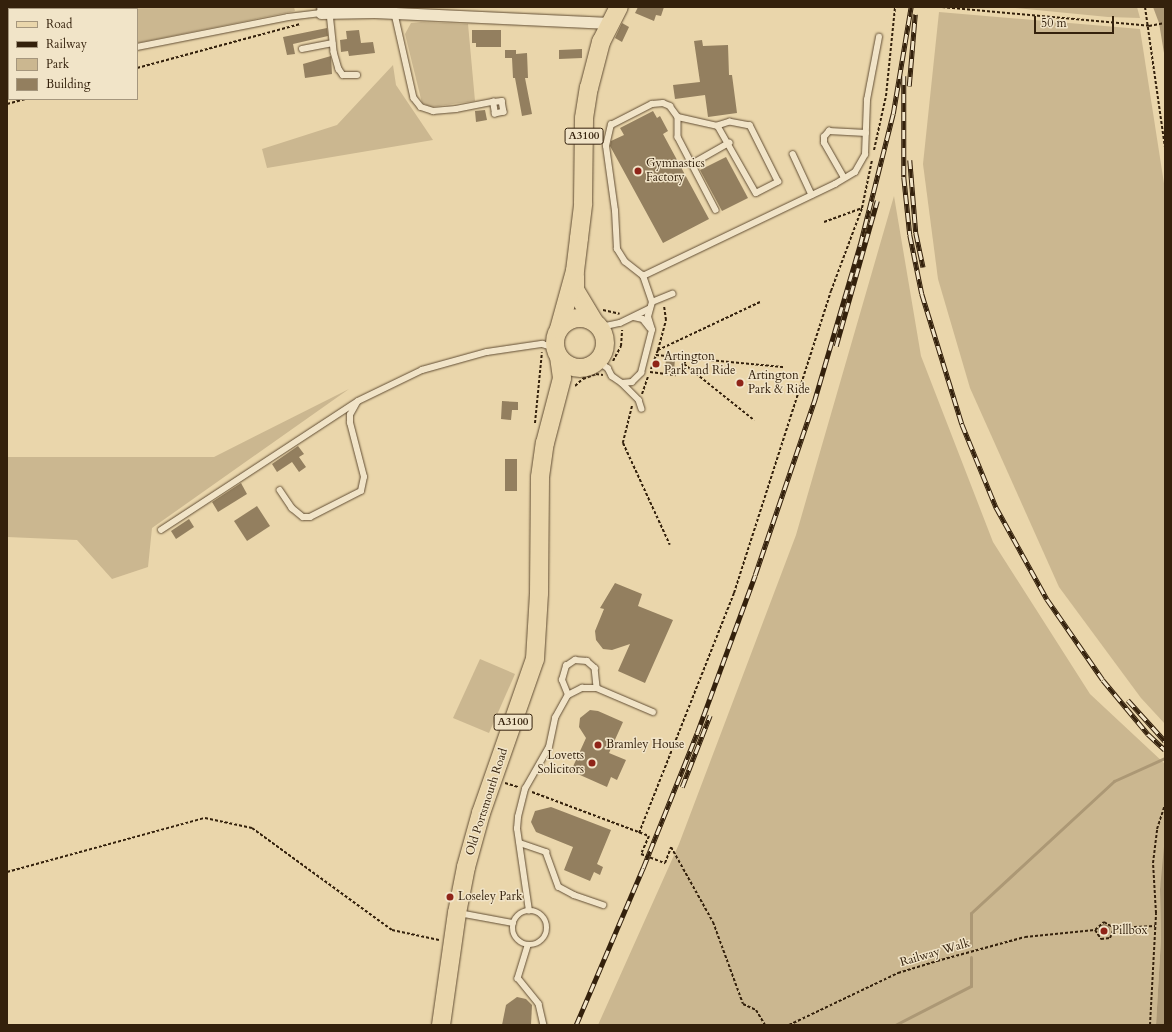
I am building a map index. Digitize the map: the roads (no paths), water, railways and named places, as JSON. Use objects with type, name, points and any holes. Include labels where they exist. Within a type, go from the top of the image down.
[{"type":"main road","name":"A3100","points":[[559,329],[574,271],[583,203],[584,118],[594,62],[610,23],[619,7]]},
{"type":"main road","name":"A3100","points":[[574,271],[575,290],[598,320]]},
{"type":"main road","points":[[575,318],[598,320],[605,338],[605,348],[596,367],[566,364],[557,352],[559,329],[575,318]]},
{"type":"main road","name":"Old Portsmouth Road","points":[[441,1025],[457,913],[466,867],[493,779],[535,659],[539,601],[540,477],[545,442],[562,378],[557,352]]},
{"type":"main road","name":"Old Portsmouth Road","points":[[553,415],[571,384],[596,367]]},
{"type":"street","points":[[324,11],[395,14],[441,11],[610,23]]},
{"type":"lane","points":[[138,47],[288,16],[324,11],[339,69],[343,75],[357,75]]},
{"type":"lane","points":[[395,14],[414,98],[421,107],[433,111],[493,102]]},
{"type":"lane","points":[[643,276],[812,195],[855,172],[865,155],[867,100],[879,37]]},
{"type":"lane","points":[[302,49],[332,44]]},
{"type":"lane","points":[[622,383],[632,382],[641,373],[652,330],[648,317],[652,302],[643,276],[625,262],[618,249],[615,211],[606,146],[611,125],[652,104],[663,103],[670,106],[678,117],[678,137],[716,210]]},
{"type":"lane","points":[[678,117],[718,126],[730,122],[750,126],[778,182],[756,194],[718,126]]},
{"type":"lane","points":[[844,178],[824,143],[824,137],[829,131],[866,133]]},
{"type":"lane","points":[[692,164],[729,144]]},
{"type":"lane","points":[[793,154],[812,195]]},
{"type":"lane","points":[[652,302],[672,294]]},
{"type":"lane","points":[[598,320],[620,323],[649,309]]},
{"type":"lane","points":[[634,317],[643,319],[652,330]]},
{"type":"lane","points":[[161,530],[358,401],[422,370],[487,352],[542,344],[557,352]]},
{"type":"lane","points":[[596,367],[622,383],[639,400],[642,409]]},
{"type":"lane","points":[[280,490],[292,508],[303,517],[310,517],[361,491],[364,477],[350,423],[350,415],[358,401]]},
{"type":"lane","points":[[568,695],[562,680],[566,666],[575,660],[587,661],[595,668],[597,688]]},
{"type":"lane","points":[[529,911],[518,817],[524,789],[549,747],[555,718],[568,695],[582,688],[597,688],[653,712]]},
{"type":"lane","points":[[520,843],[546,852],[559,887],[574,895],[603,905]]},
{"type":"lane","points":[[529,911],[543,916],[547,929],[543,940],[528,946],[515,938],[513,924],[520,913],[529,911]]},
{"type":"lane","points":[[457,913],[513,924]]},
{"type":"lane","points":[[528,946],[518,978],[539,1004],[544,1025]]},
{"type":"waterway","points":[[971,946],[971,913],[1114,781],[1165,758]]},
{"type":"waterway","points":[[895,1025],[971,986],[971,957]]},
{"type":"railway","points":[[576,1025],[643,868],[697,733],[755,575],[814,402],[860,245],[893,114],[911,7]]},
{"type":"railway","points":[[909,86],[915,14]]},
{"type":"railway","points":[[904,76],[904,177],[910,235],[922,294],[962,424],[996,507],[1047,599],[1103,680],[1148,734],[1165,750]]},
{"type":"railway","points":[[910,160],[916,233],[923,267]]},
{"type":"railway","points":[[836,346],[877,201]]},
{"type":"railway","points":[[1128,700],[1165,741]]},
{"type":"railway","points":[[682,787],[710,715]]},
{"type":"place","name":"Gymnastics Factory","points":[[638,171]]},
{"type":"place","name":"Artington Park and Ride","points":[[656,364]]},
{"type":"place","name":"Artington Park & Ride","points":[[740,383]]},
{"type":"place","name":"Bramley House","points":[[598,745]]},
{"type":"place","name":"Lovetts Solicitors","points":[[592,763]]},
{"type":"place","name":"Loseley Park","points":[[450,897]]},
{"type":"place","name":"Pillbox","points":[[1104,931]]}]
